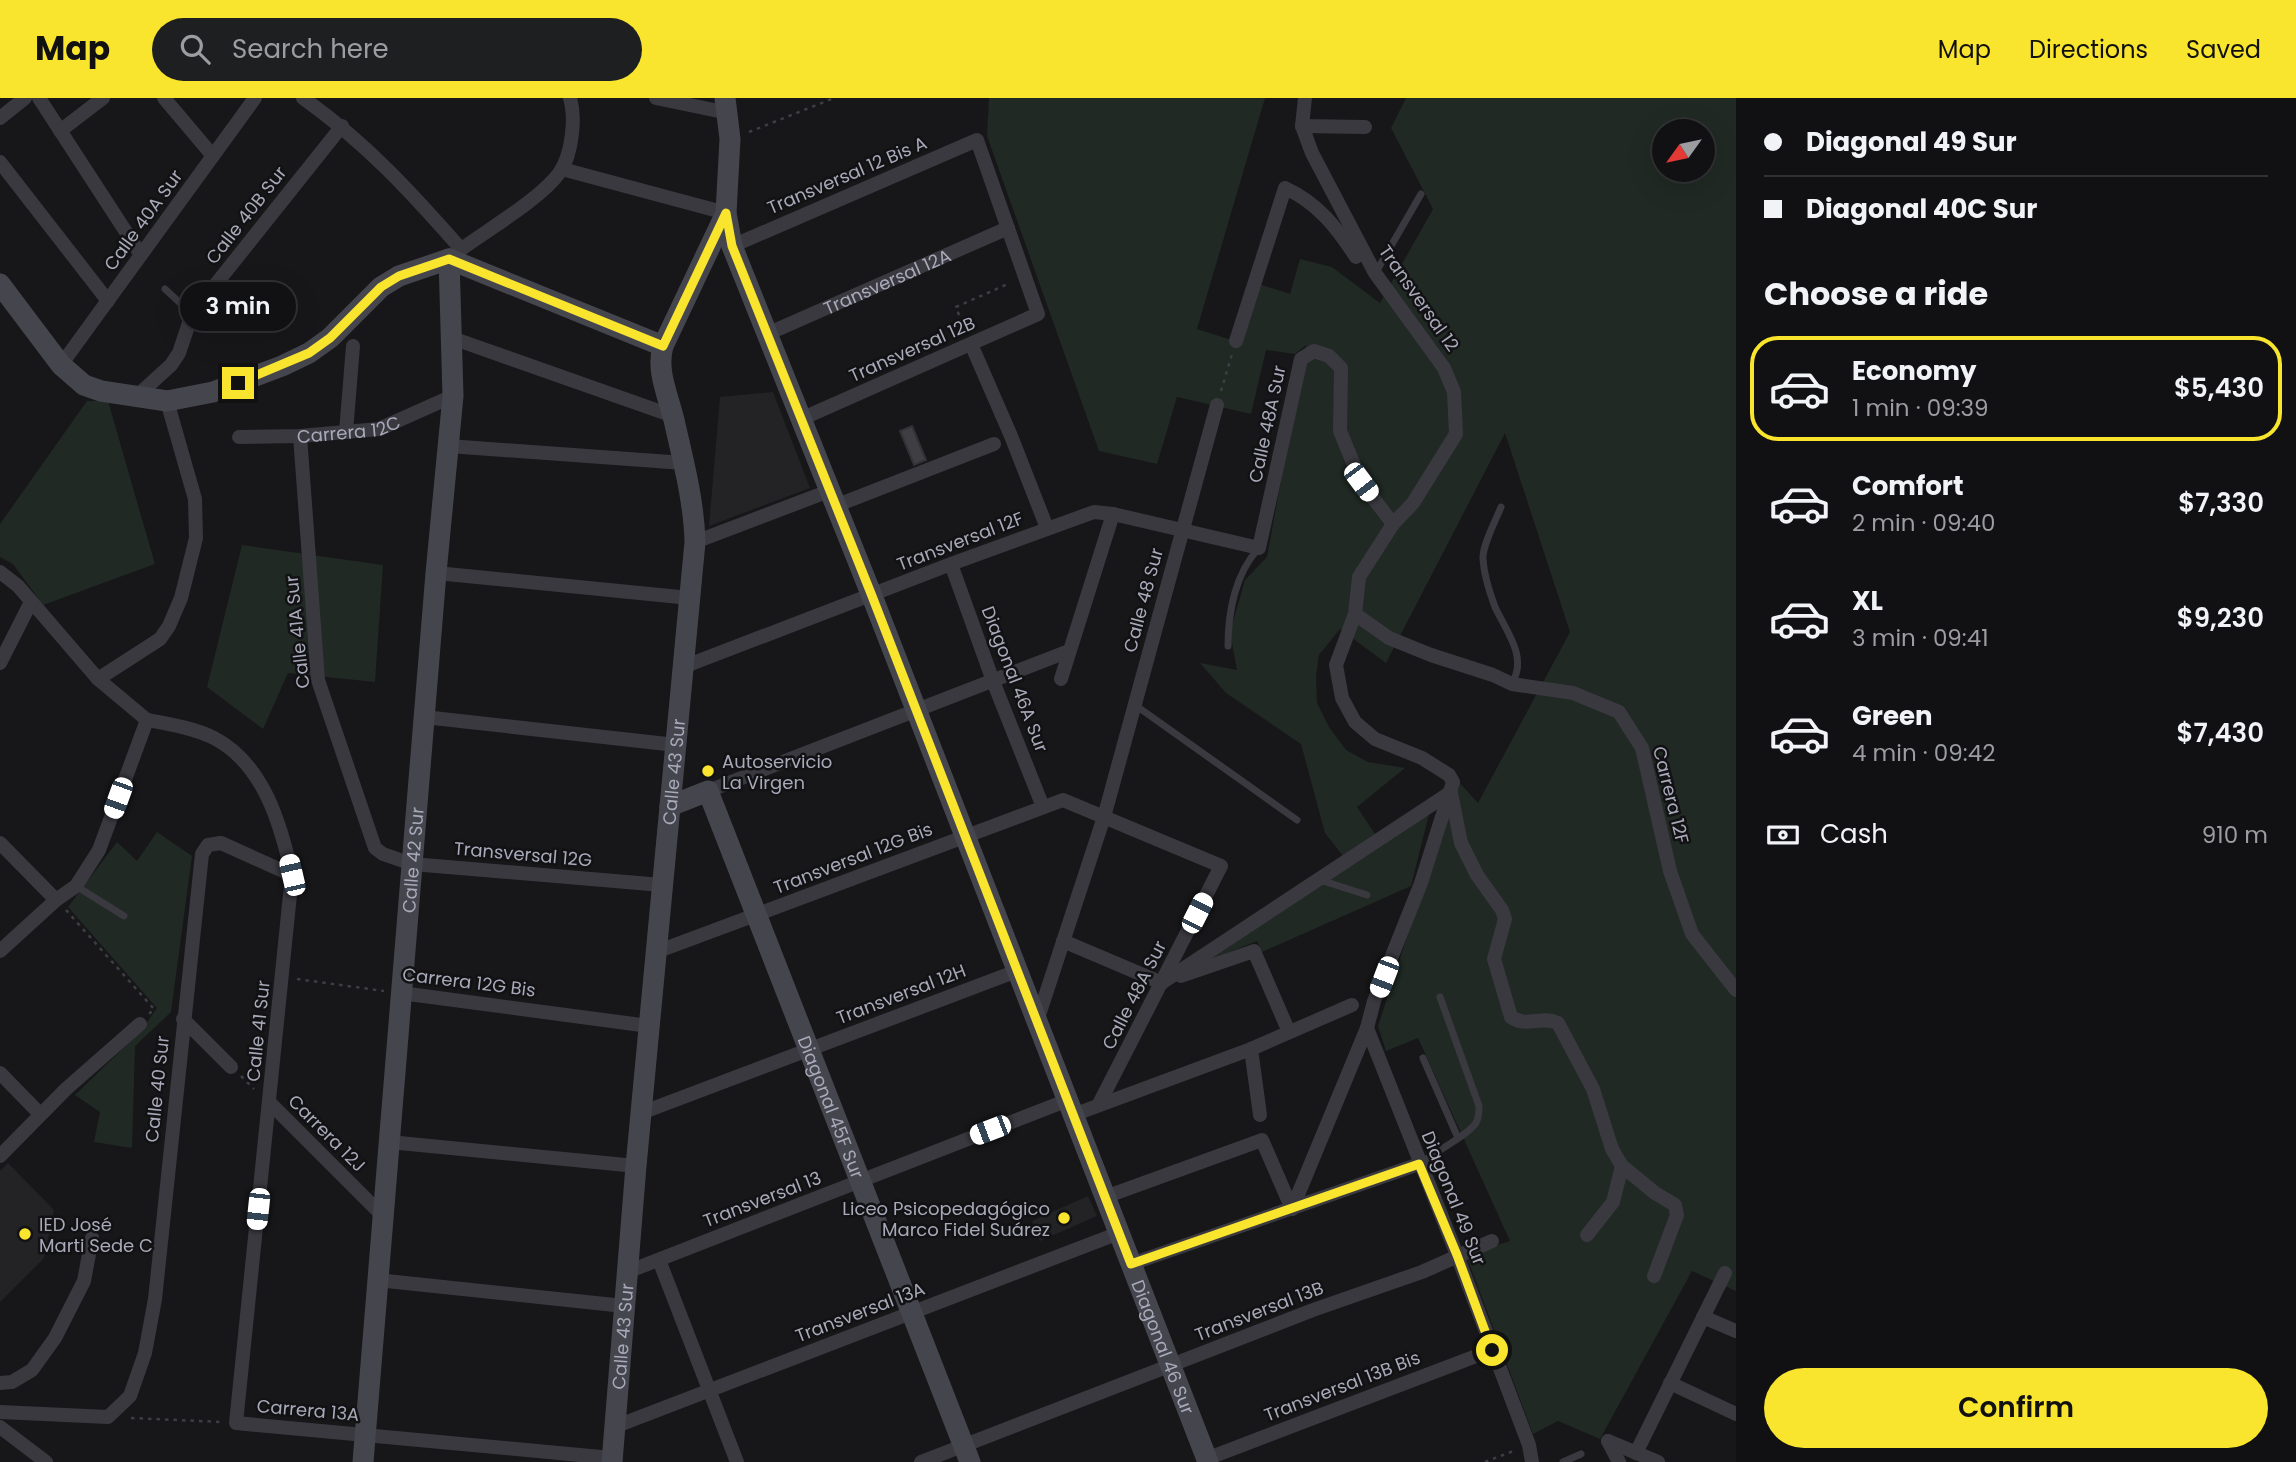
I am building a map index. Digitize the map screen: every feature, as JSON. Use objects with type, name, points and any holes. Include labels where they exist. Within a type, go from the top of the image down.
[{"type":"street","points":[[0,118],[25,98]]},
{"type":"street","points":[[39,98],[141,255]]},
{"type":"street","points":[[60,131],[103,98]]},
{"type":"street","points":[[164,98],[213,156]]},
{"type":"street","name":"Calle 40A Sur","points":[[61,365],[255,98]]},
{"type":"street","points":[[303,98],[342,126],[381,162],[455,254],[663,346]]},
{"type":"street","points":[[0,284],[61,365],[84,385],[101,391],[167,401],[214,392],[309,353],[330,338],[381,287],[399,276],[455,254],[545,188],[562,169],[571,138],[574,118],[570,98]]},
{"type":"street","points":[[656,98],[726,105]]},
{"type":"street","points":[[1305,98],[1302,126],[1365,127]]},
{"type":"street","name":"Calle 43 Sur","points":[[612,1460],[636,1166],[695,542],[684,463],[659,363],[663,346],[726,213],[730,139],[726,105]]},
{"type":"street","name":"Calle 40B Sur","points":[[137,396],[171,365],[179,353],[192,314],[342,126]]},
{"type":"street","name":"Transversal 12","points":[[1302,126],[1311,153],[1375,273],[1444,368],[1454,392],[1456,434],[1413,503],[1393,524]]},
{"type":"street","name":"Transversal 12 Bis A","points":[[732,246],[976,140],[1008,228]]},
{"type":"street","points":[[0,162],[108,301]]},
{"type":"street","points":[[562,169],[726,213]]},
{"type":"street","points":[[1236,341],[1285,188],[1302,196],[1323,213],[1357,258],[1392,295]]},
{"type":"street","name":"Diagonal 46 Sur","points":[[726,213],[732,246],[872,596],[1207,1460]]},
{"type":"street","points":[[1008,228],[1024,276]]},
{"type":"street","name":"Transversal 12A","points":[[767,334],[1008,228]]},
{"type":"street","name":"Calle 42 Sur","points":[[363,1462],[453,396],[455,254]]},
{"type":"street","name":"Transversal 12B","points":[[801,419],[1038,314],[1024,276]]},
{"type":"street","points":[[452,338],[673,416]]},
{"type":"street","points":[[971,344],[1047,528]]},
{"type":"street","points":[[346,432],[353,346]]},
{"type":"street","name":"Calle 48A Sur","points":[[1259,548],[1301,359],[1314,351],[1329,356],[1341,368],[1340,431],[1361,482],[1393,524]]},
{"type":"street","name":"Carrera 12C","points":[[239,437],[300,436],[379,429],[453,396]]},
{"type":"street","points":[[98,679],[160,639],[181,598],[196,538],[195,499],[167,401]]},
{"type":"street","name":"Calle 48 Sur","points":[[1037,1022],[1104,817],[1217,405]]},
{"type":"street","name":"Calle 41A Sur","points":[[300,436],[318,680],[375,848],[383,854]]},
{"type":"street","points":[[695,542],[994,444]]},
{"type":"street","points":[[448,446],[684,463]]},
{"type":"street","name":"Transversal 12F","points":[[683,667],[1047,528],[1094,512],[1113,514]]},
{"type":"street","points":[[1060,679],[1113,514],[1259,548]]},
{"type":"street","points":[[1292,1209],[1367,1028],[1374,1001],[1420,883],[1453,782],[1449,775],[1423,758],[1375,739],[1355,722],[1342,698],[1336,665],[1355,614],[1359,577],[1393,524]]},
{"type":"street","name":"Diagonal 46A Sur","points":[[951,564],[993,681],[1043,807]]},
{"type":"street","points":[[0,572],[18,586],[98,679],[146,720],[99,850],[76,886],[56,900],[0,951]]},
{"type":"street","points":[[436,573],[690,598]]},
{"type":"street","points":[[0,663],[31,602]]},
{"type":"street","name":"Carrera 12F","points":[[1355,614],[1389,638],[1431,656],[1493,675],[1511,684],[1573,693],[1619,712],[1642,748],[1670,871],[1692,933],[1736,990]]},
{"type":"street","points":[[670,806],[1069,651]]},
{"type":"street","points":[[424,717],[676,745]]},
{"type":"street","name":"Calle 41 Sur","points":[[146,720],[176,725],[215,738],[247,764],[269,799],[283,831],[292,875],[236,1423]]},
{"type":"street","name":"Diagonal 45F Sur","points":[[708,791],[967,1454]]},
{"type":"street","points":[[1162,983],[1451,792]]},
{"type":"street","points":[[1451,792],[1461,844],[1505,919],[1494,959],[1511,1017],[1524,1023],[1548,1019],[1558,1023],[1593,1089],[1612,1149],[1622,1166],[1655,1193],[1675,1205],[1677,1215],[1654,1276]]},
{"type":"street","name":"Transversal 12G Bis","points":[[656,952],[1063,800],[1104,817]]},
{"type":"street","name":"Calle 48A Sur","points":[[1099,1104],[1221,866],[1104,817]]},
{"type":"street","points":[[0,843],[56,900]]},
{"type":"street","name":"Calle 40 Sur","points":[[108,1417],[130,1396],[148,1340],[155,1299],[202,854],[208,845],[221,843],[292,875]]},
{"type":"street","name":"Transversal 12G","points":[[383,854],[412,864],[662,885]]},
{"type":"street","points":[[1063,941],[1162,983],[1254,951],[1289,1032]]},
{"type":"street","name":"Transversal 12H","points":[[641,1113],[1017,971]]},
{"type":"street","name":"Carrera 12G Bis","points":[[401,993],[649,1026]]},
{"type":"street","name":"Transversal 13","points":[[627,1272],[860,1181],[1070,1107],[1099,1104],[1251,1049],[1352,1005]]},
{"type":"street","points":[[183,1020],[231,1067]]},
{"type":"street","points":[[0,1156],[40,1114],[140,1024]]},
{"type":"street","name":"Diagonal 49 Sur","points":[[1367,1028],[1457,1255],[1528,1444],[1532,1462]]},
{"type":"street","points":[[1251,1049],[1260,1115]]},
{"type":"street","points":[[0,1073],[40,1114]]},
{"type":"street","name":"Carrera 12J","points":[[270,1103],[383,1216]]},
{"type":"street","points":[[1105,1196],[1262,1140],[1292,1209]]},
{"type":"street","points":[[389,1142],[636,1166]]},
{"type":"street","points":[[1131,1264],[1419,1164]]},
{"type":"street","points":[[1587,1235],[1613,1202],[1622,1166]]},
{"type":"street","name":"Transversal 13A","points":[[614,1427],[1119,1233]]},
{"type":"street","points":[[0,1383],[12,1382],[32,1370],[55,1338],[84,1281],[92,1238]]},
{"type":"street","name":"Transversal 13B","points":[[921,1462],[967,1454],[1171,1365],[1313,1310],[1422,1272],[1492,1241]]},
{"type":"street","points":[[659,1260],[737,1462]]},
{"type":"street","points":[[1636,1453],[1725,1273]]},
{"type":"street","points":[[377,1280],[624,1306]]},
{"type":"street","points":[[1703,1317],[1736,1331]]},
{"type":"street","name":"Transversal 13B Bis","points":[[1207,1460],[1492,1350]]},
{"type":"street","points":[[1670,1383],[1736,1413]]},
{"type":"street","points":[[0,1412],[108,1417]]},
{"type":"street","name":"Carrera 13A","points":[[236,1423],[612,1460]]},
{"type":"street","points":[[0,1427],[46,1462]]},
{"type":"street","points":[[1619,1462],[1608,1441],[1658,1462]]},
{"type":"lane","points":[[1375,273],[1421,194]]},
{"type":"lane","points":[[165,289],[192,314]]},
{"type":"lane","points":[[1501,507],[1482,555],[1486,583],[1513,641],[1518,660],[1518,673],[1511,684]]},
{"type":"lane","points":[[1228,646],[1228,621],[1234,595],[1249,559],[1259,548]]},
{"type":"lane","points":[[1135,705],[1297,820]]},
{"type":"lane","points":[[1317,879],[1367,895]]},
{"type":"lane","points":[[76,886],[124,916]]},
{"type":"lane","points":[[1419,1164],[1475,1125],[1478,1118],[1479,1106],[1440,996]]},
{"type":"lane","points":[[1423,1058],[1458,1138]]},
{"type":"lane","points":[[1563,1462],[1581,1454]]},
{"type":"path","points":[[730,139],[834,98]]},
{"type":"path","points":[[971,344],[956,307],[1024,276]]},
{"type":"path","points":[[1217,405],[1236,341]]},
{"type":"path","points":[[56,900],[154,1009]]},
{"type":"path","name":"Carrera 12G Bis","points":[[283,978],[401,993]]},
{"type":"path","name":"Carrera 12J","points":[[231,1067],[270,1103]]},
{"type":"path","name":"Carrera 13A","points":[[108,1417],[236,1423]]},
{"type":"path","points":[[1485,1462],[1528,1444]]},
{"type":"shaded area","points":[[989,98],[1265,98],[1197,329],[1241,343],[1259,284],[1290,294],[1300,259],[1332,267],[1380,303],[1433,209],[1391,128],[1406,98],[1736,98],[1736,1291],[1692,1271],[1600,1439],[1558,1421],[1533,1434],[1466,1255],[1510,1241],[1418,1038],[1386,1051],[1378,1026],[1458,781],[1478,803],[1570,632],[1505,433],[1386,663],[1340,629],[1319,655],[1316,676],[1317,703],[1329,727],[1346,750],[1368,762],[1405,768],[1357,807],[1375,834],[1343,856],[1325,833],[1301,744],[1226,693],[1200,663],[1237,670],[1230,632],[1245,580],[1267,557],[1306,345],[1295,354],[1266,350],[1251,414],[1177,397],[1157,464],[1099,451],[987,136]]},
{"type":"shaded area","points":[[773,392],[810,488],[709,526],[720,397]]},
{"type":"shaded area","points":[[87,401],[108,401],[155,564],[43,605],[13,564],[0,557],[0,524]]},
{"type":"shaded area","points":[[242,545],[383,565],[375,682],[288,673],[263,729],[207,687]]},
{"type":"shaded area","points":[[1430,810],[1411,886],[1262,952],[1257,941],[1200,964]]},
{"type":"shaded area","points":[[157,832],[192,856],[171,1012],[135,1046],[132,1148],[94,1142],[100,1112],[75,1095],[140,1032],[157,1008],[68,907],[117,842],[137,861]]},
{"type":"shaded area","name":"IED José Marti Sede C","points":[[8,1163],[54,1210],[44,1258],[0,1302],[0,1171]]},
{"type":"shaded area","name":"Liceo Psicopedagógico Marco Fidel Suárez","points":[[1088,1196],[1097,1216],[1040,1241],[1032,1221]]},
{"type":"building","points":[[912,426],[926,460],[914,465],[900,431]]},
{"type":"place","name":"Autoservicio La Virgen","points":[[708,771]]},
{"type":"place","name":"Liceo Psicopedagógico Marco Fidel Suárez","points":[[1064,1218]]},
{"type":"place","name":"IED José Marti Sede C","points":[[25,1234]]},
{"type":"route","points":[[238,383],[309,353],[330,338],[381,287],[399,276],[449,259],[663,346],[726,213],[732,246],[872,596],[1131,1264],[1419,1164],[1457,1255],[1492,1350]]}]
